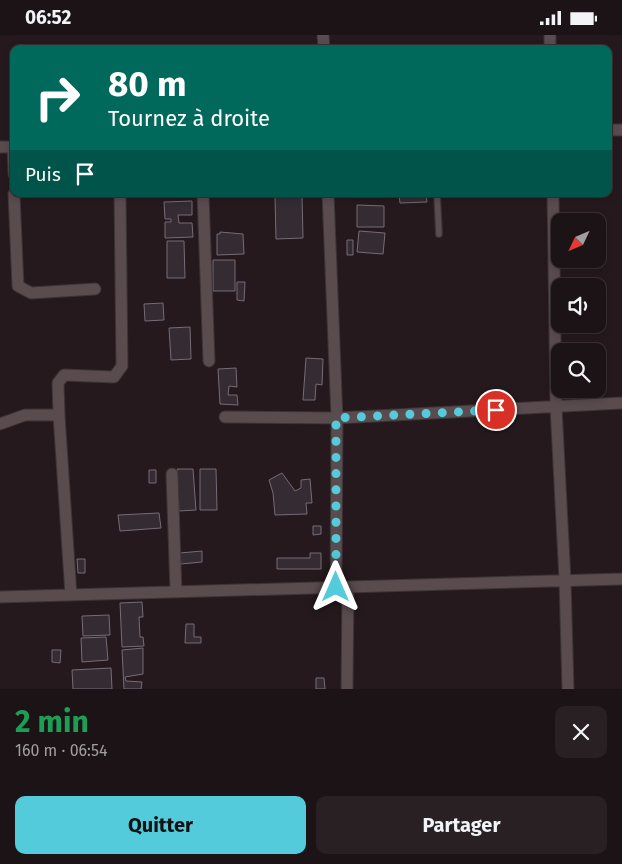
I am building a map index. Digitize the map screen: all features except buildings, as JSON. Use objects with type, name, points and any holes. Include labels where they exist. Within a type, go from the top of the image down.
[{"type":"street","points":[[14,197],[18,286],[31,293],[95,289]]},
{"type":"street","points":[[71,595],[58,383],[64,375],[114,377],[122,366],[120,197]]},
{"type":"street","points":[[203,197],[209,361]]},
{"type":"street","points":[[328,197],[347,689]]},
{"type":"street","points":[[553,197],[556,407],[565,580],[568,689]]},
{"type":"street","points":[[225,417],[336,418],[622,403]]},
{"type":"street","points":[[0,424],[25,415],[60,415]]},
{"type":"street","points":[[172,474],[176,592]]},
{"type":"street","points":[[0,597],[622,579]]},
{"type":"lane","points":[[437,197],[439,234]]},
{"type":"route","points":[[336,587],[336,418],[496,410]]}]
